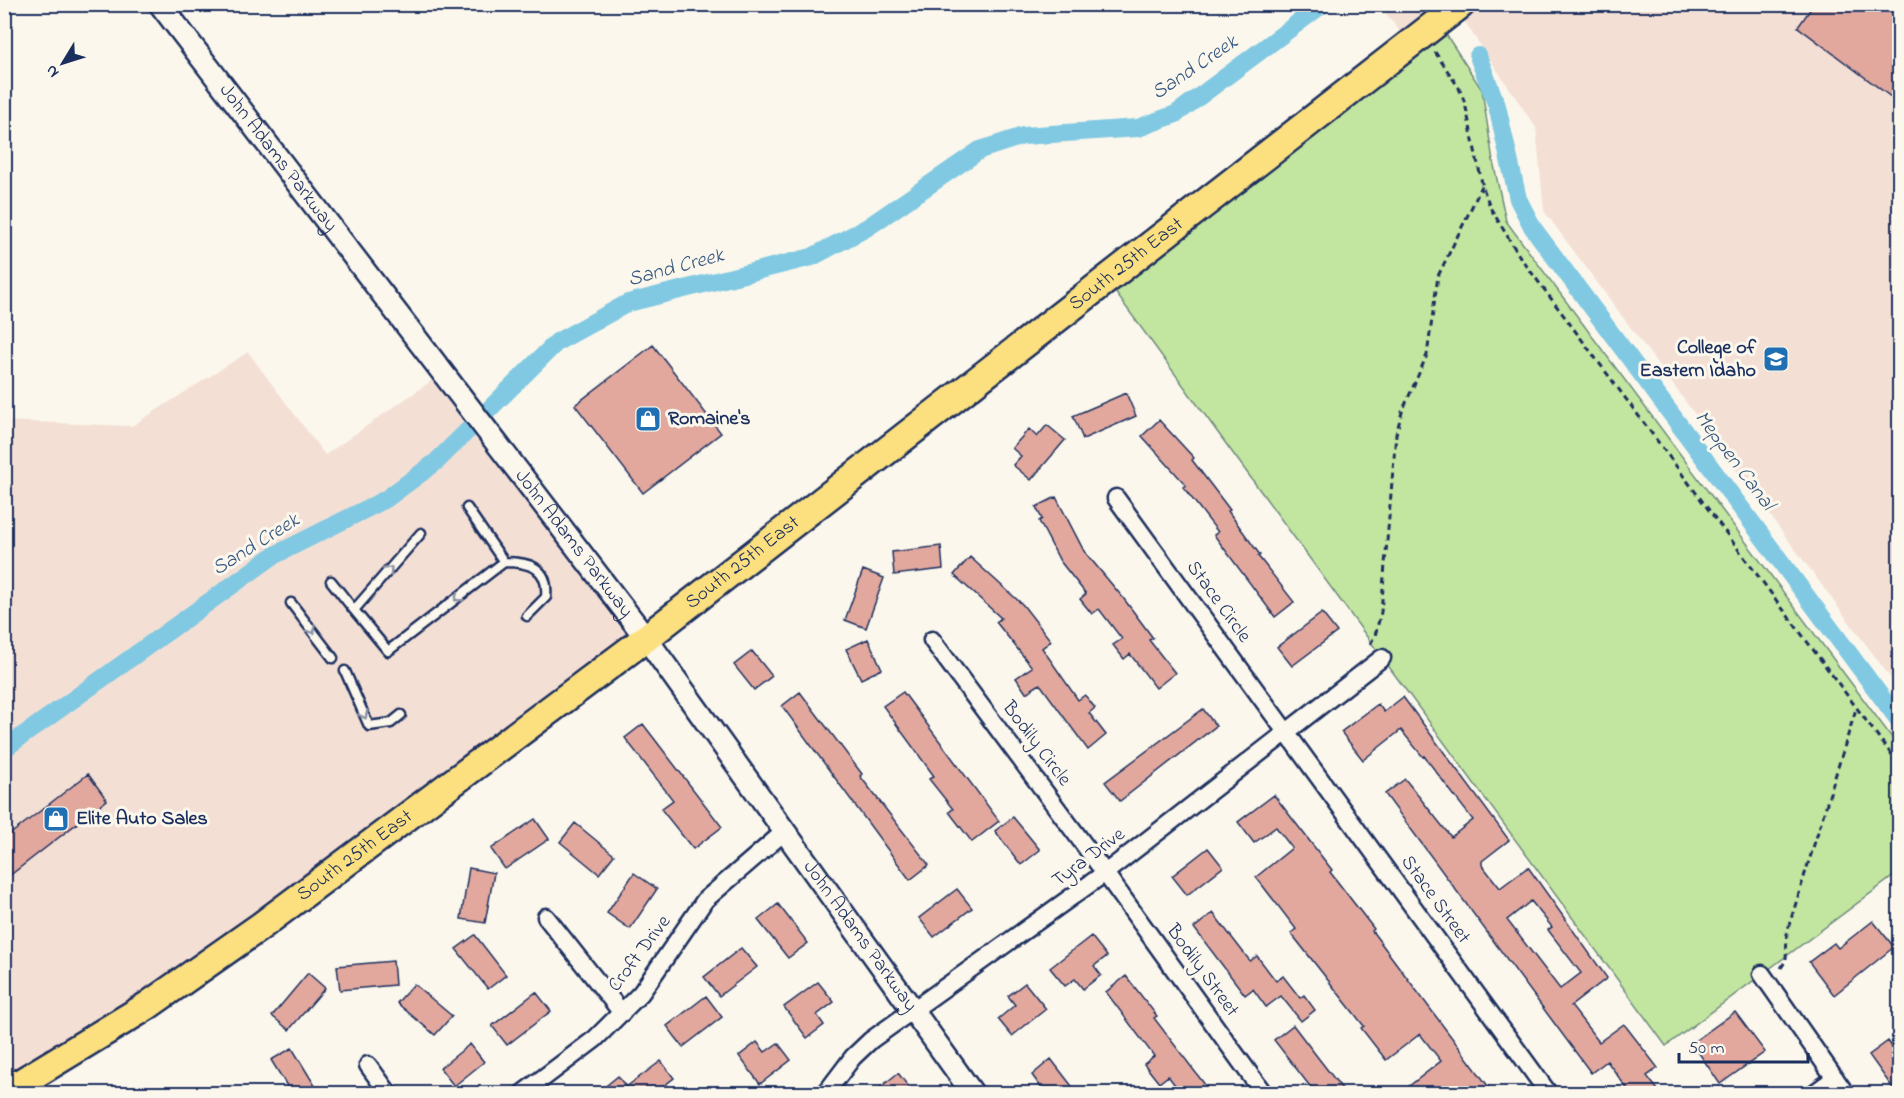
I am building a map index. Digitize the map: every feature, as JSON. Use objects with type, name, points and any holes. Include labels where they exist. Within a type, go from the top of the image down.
[{"type":"main road","name":"South 25th East","points":[[4,1093],[147,1006],[223,953],[646,638],[1461,4]]},
{"type":"street","name":"John Adams Parkway","points":[[160,4],[646,638],[973,1094]]},
{"type":"street","name":"Stace Circle","points":[[1116,498],[1287,731]]},
{"type":"street","name":"Bodily Circle","points":[[932,640],[1105,873]]},
{"type":"street","name":"Tyra Drive","points":[[825,1094],[859,1051],[1105,873],[1382,658]]},
{"type":"street","name":"Stace Street","points":[[1287,731],[1549,1094]]},
{"type":"street","name":"Croft Drive","points":[[522,1094],[595,1039],[622,1013],[641,993],[705,900],[784,832]]},
{"type":"street","name":"Bodily Street","points":[[1105,873],[1264,1094]]},
{"type":"street","points":[[546,917],[622,1013]]},
{"type":"street","points":[[1762,974],[1846,1094]]},
{"type":"street","points":[[368,1065],[389,1094]]},
{"type":"street","points":[[1814,1094],[1835,1078]]},
{"type":"lane","points":[[467,508],[504,562]]},
{"type":"lane","points":[[354,610],[421,533]]},
{"type":"lane","points":[[331,581],[388,651],[504,562],[526,562],[541,573],[548,584],[546,597],[526,616]]},
{"type":"lane","points":[[291,603],[333,658]]},
{"type":"lane","points":[[345,671],[369,726],[391,723],[401,715]]},
{"type":"path","points":[[1421,35],[1459,88],[1491,208],[1520,256],[1899,766]]},
{"type":"path","points":[[1370,644],[1375,636],[1381,612],[1396,434],[1402,412],[1427,355],[1438,276],[1483,184]]},
{"type":"path","points":[[1781,968],[1786,960],[1787,932],[1856,708]]},
{"type":"shaded area","name":"College of Eastern Idaho","points":[[1479,4],[1899,5],[1899,689],[1544,211],[1536,128],[1462,18]]},
{"type":"shaded area","points":[[1379,5],[1461,5],[1410,44]]},
{"type":"shaded area","points":[[248,352],[325,455],[447,370],[646,638],[5,1093],[5,421],[132,426]]},
{"type":"green space","points":[[1438,22],[1482,90],[1493,161],[1506,221],[1899,747],[1899,872],[1666,1046],[1107,281]]},
{"type":"building","points":[[1814,4],[1899,4],[1899,103],[1798,27]]},
{"type":"building","name":"Romaine's","points":[[653,345],[721,433],[643,493],[575,405]]},
{"type":"building","points":[[1126,393],[1136,416],[1083,439],[1073,416]]},
{"type":"building","points":[[1159,420],[1194,458],[1192,460],[1230,510],[1228,511],[1260,555],[1258,556],[1294,602],[1275,617],[1214,535],[1218,532],[1183,487],[1186,485],[1142,436]]},
{"type":"building","points":[[1047,425],[1065,440],[1031,480],[1013,465],[1021,456],[1012,448],[1029,429],[1037,437]]},
{"type":"building","points":[[1056,497],[1084,551],[1124,599],[1153,638],[1149,640],[1175,673],[1156,688],[1130,654],[1124,659],[1113,645],[1122,639],[1099,609],[1092,614],[1080,599],[1086,594],[1060,561],[1039,521],[1042,519],[1036,507]]},
{"type":"building","points":[[941,546],[943,569],[894,575],[892,552]]},
{"type":"building","points":[[970,557],[1023,605],[1051,641],[1042,648],[1078,700],[1085,695],[1095,708],[1089,713],[1106,735],[1088,750],[1040,684],[1026,693],[1016,678],[1032,667],[996,622],[1001,618],[954,575]]},
{"type":"building","points":[[863,570],[884,578],[866,628],[845,620]]},
{"type":"building","points":[[1322,613],[1337,632],[1292,666],[1277,647]]},
{"type":"building","points":[[868,639],[882,669],[861,679],[846,649]]},
{"type":"building","points":[[752,651],[772,676],[754,690],[734,665]]},
{"type":"building","points":[[800,692],[862,774],[860,776],[929,865],[910,880],[782,706]]},
{"type":"building","points":[[903,692],[999,821],[972,842],[949,812],[953,809],[929,779],[934,776],[883,706]]},
{"type":"building","points":[[1403,697],[1509,840],[1482,861],[1482,865],[1500,888],[1528,867],[1607,978],[1571,1006],[1599,1042],[1624,1024],[1658,1068],[1647,1076],[1661,1094],[1631,1094],[1607,1061],[1591,1073],[1385,794],[1405,779],[1451,837],[1473,820],[1424,756],[1401,730],[1363,760],[1341,732],[1378,704],[1384,712]],"holes":[[[1531,901],[1552,927],[1548,930],[1581,973],[1560,989],[1507,920]]]},
{"type":"building","points":[[1203,709],[1216,726],[1120,801],[1105,782]]},
{"type":"building","points":[[643,724],[722,827],[693,849],[661,809],[673,800],[625,738]]},
{"type":"building","name":"Elite Auto Sales","points":[[88,774],[107,800],[4,880],[4,839]]},
{"type":"building","points":[[1274,795],[1332,870],[1330,872],[1374,929],[1372,931],[1494,1094],[1399,1094],[1441,1061],[1420,1034],[1386,1060],[1361,1028],[1364,1026],[1291,933],[1296,929],[1256,877],[1292,848],[1276,827],[1254,843],[1238,822]]},
{"type":"building","points":[[1013,817],[1040,850],[1021,865],[995,831]]},
{"type":"building","points":[[535,819],[549,839],[505,869],[491,849]]},
{"type":"building","points":[[575,823],[614,855],[599,874],[560,842]]},
{"type":"building","points":[[1208,848],[1223,867],[1187,895],[1172,876]]},
{"type":"building","points":[[469,868],[494,873],[485,923],[461,919]]},
{"type":"building","points":[[634,873],[657,889],[630,929],[607,913]]},
{"type":"building","points":[[957,889],[972,908],[934,937],[919,918]]},
{"type":"building","points":[[778,904],[808,943],[788,958],[758,920]]},
{"type":"building","points":[[1213,913],[1250,961],[1257,956],[1276,981],[1283,976],[1300,998],[1304,995],[1315,1010],[1301,1021],[1281,996],[1266,1007],[1253,989],[1245,995],[1194,928]]},
{"type":"building","points":[[1873,921],[1894,947],[1834,995],[1809,962],[1834,943],[1838,948]]},
{"type":"building","points":[[475,935],[506,975],[488,989],[456,949]]},
{"type":"building","points":[[1091,936],[1107,956],[1094,966],[1101,975],[1083,989],[1075,979],[1065,986],[1050,968]]},
{"type":"building","points":[[741,948],[757,967],[719,996],[704,977]]},
{"type":"building","points":[[393,961],[395,985],[340,990],[337,966]]},
{"type":"building","points":[[308,973],[325,988],[289,1030],[272,1016]]},
{"type":"building","points":[[1126,976],[1157,1016],[1154,1018],[1212,1094],[1182,1094],[1168,1076],[1159,1083],[1144,1064],[1154,1056],[1106,992]]},
{"type":"building","points":[[818,982],[834,1002],[817,1015],[824,1025],[807,1038],[784,1007]]},
{"type":"building","points":[[1025,983],[1046,1009],[1012,1036],[998,1019],[1015,1005],[1008,996]]},
{"type":"building","points":[[414,984],[452,1016],[435,1035],[397,1003]]},
{"type":"building","points":[[536,992],[551,1011],[507,1045],[492,1026]]},
{"type":"building","points":[[706,996],[722,1017],[683,1047],[667,1026]]},
{"type":"building","points":[[1735,1012],[1765,1052],[1720,1084],[1692,1043]]},
{"type":"building","points":[[1293,1025],[1346,1094],[1316,1094],[1274,1040]]},
{"type":"building","points":[[1888,1041],[1899,1057],[1899,1094],[1869,1055]]},
{"type":"building","points":[[757,1042],[765,1052],[778,1043],[791,1060],[760,1084],[739,1056]]},
{"type":"building","points":[[470,1044],[484,1062],[454,1086],[440,1068]]},
{"type":"building","points":[[292,1048],[320,1094],[292,1094],[271,1060]]},
{"type":"building","points":[[1051,1059],[1078,1094],[1046,1094],[1032,1075]]},
{"type":"building","points":[[661,1061],[674,1078],[653,1094],[596,1094],[618,1076],[626,1087]]},
{"type":"building","points":[[898,1073],[914,1094],[872,1094]]},
{"type":"waterway","name":"Sand Creek","points":[[4,749],[273,556],[386,499],[436,462],[557,342],[628,303],[812,257],[868,227],[980,150],[1023,136],[1138,128],[1176,114],[1323,4]]},
{"type":"waterway","name":"Meppen Canal","points":[[1478,56],[1497,106],[1518,199],[1533,228],[1900,722]]},
{"type":"place","name":"College of Eastern Idaho","points":[[1776,359]]},
{"type":"place","name":"Romaine's","points":[[648,419]]},
{"type":"place","name":"Elite Auto Sales","points":[[56,819]]}]
